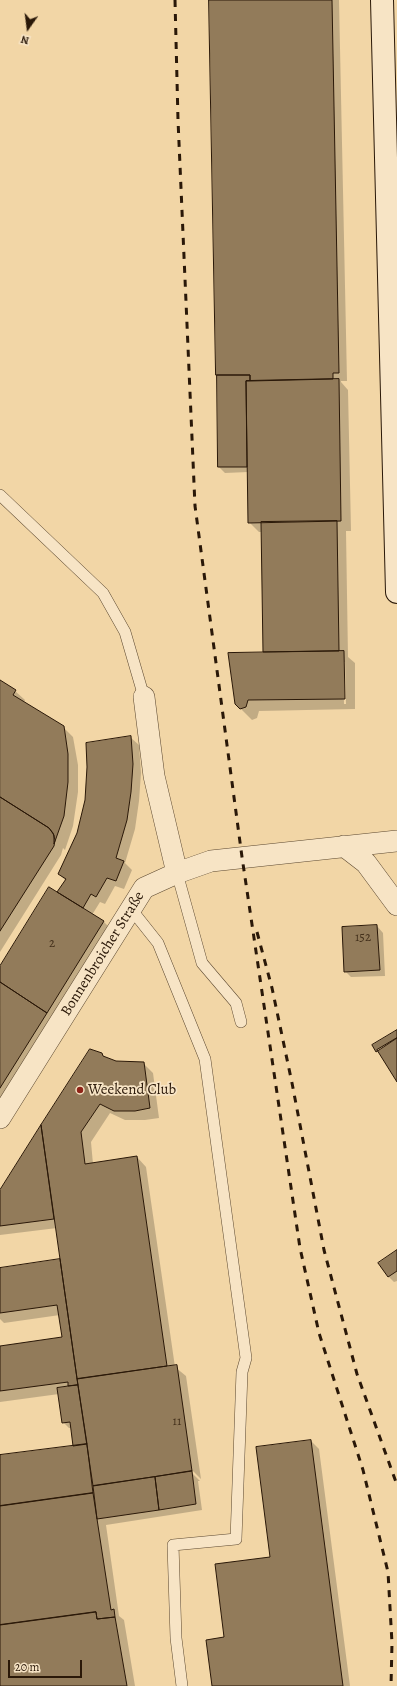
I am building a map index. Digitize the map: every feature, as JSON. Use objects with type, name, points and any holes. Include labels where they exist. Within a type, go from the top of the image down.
[{"type":"main road","points":[[382,0],[396,488],[397,592]]},
{"type":"street","points":[[144,697],[154,776],[177,873]]},
{"type":"street","name":"Bonnenbroicher Straße","points":[[0,1118],[144,888],[177,873],[211,861],[397,841]]},
{"type":"street","points":[[344,846],[366,863],[397,904]]},
{"type":"lane","points":[[0,495],[103,592],[125,632],[144,697]]},
{"type":"lane","points":[[177,873],[202,963],[236,1003],[241,1022]]},
{"type":"lane","points":[[131,909],[158,943],[205,1059],[246,1358],[242,1372],[236,1539],[173,1545],[176,1638],[182,1686]]},
{"type":"building","points":[[209,0],[332,0],[339,373],[333,373],[333,379],[250,381],[250,375],[216,375]]},
{"type":"building","points":[[217,375],[250,375],[250,381],[246,381],[247,467],[218,467]]},
{"type":"building","points":[[339,379],[341,521],[248,523],[246,381]]},
{"type":"building","points":[[337,521],[339,651],[263,652],[261,522]]},
{"type":"building","points":[[344,651],[345,699],[248,700],[246,707],[240,709],[235,704],[228,653]]},
{"type":"building","points":[[0,680],[16,690],[13,695],[64,726],[68,754],[68,782],[64,816],[54,844],[54,835],[49,828],[0,797]]},
{"type":"building","points":[[131,736],[133,764],[131,792],[127,820],[116,858],[124,861],[116,881],[107,878],[96,897],[91,894],[83,908],[57,892],[66,879],[58,874],[77,833],[85,800],[87,767],[86,743]]},
{"type":"building","points":[[0,797],[49,828],[53,833],[55,840],[54,846],[0,931]]},
{"type":"building","points":[[49,887],[104,921],[47,1013],[0,982],[0,966]]},
{"type":"building","points":[[377,925],[380,970],[344,972],[342,927]]},
{"type":"building","points":[[0,982],[47,1013],[0,1088]]},
{"type":"building","points":[[397,1030],[397,1038],[376,1052],[372,1045]]},
{"type":"building","points":[[397,1038],[397,1082],[377,1050]]},
{"type":"building","points":[[90,1049],[102,1053],[103,1056],[116,1061],[144,1062],[150,1108],[135,1111],[114,1111],[100,1104],[81,1132],[85,1164],[137,1156],[167,1366],[77,1379],[41,1125]]},
{"type":"building","points":[[41,1125],[54,1219],[0,1226],[0,1190]]},
{"type":"building","points":[[397,1250],[397,1271],[388,1277],[378,1263]]},
{"type":"building","points":[[60,1259],[78,1385],[68,1386],[68,1382],[0,1391],[0,1346],[62,1337],[57,1305],[0,1313],[0,1268]]},
{"type":"building","points":[[177,1365],[192,1471],[93,1486],[77,1379]]},
{"type":"building","points":[[78,1385],[87,1444],[73,1446],[70,1422],[62,1423],[57,1388]]},
{"type":"building","points":[[311,1440],[343,1686],[212,1686],[206,1640],[224,1637],[215,1564],[270,1557],[256,1447]]},
{"type":"building","points":[[87,1444],[93,1493],[0,1506],[0,1455]]},
{"type":"building","points":[[192,1471],[196,1504],[159,1510],[155,1477]]},
{"type":"building","points":[[155,1477],[159,1510],[97,1519],[93,1486]]},
{"type":"building","points":[[93,1493],[111,1610],[114,1609],[115,1617],[97,1619],[96,1612],[0,1625],[0,1506]]},
{"type":"building","points":[[96,1612],[97,1619],[115,1617],[127,1686],[0,1686],[0,1625]]},
{"type":"railway","points":[[175,0],[178,120],[195,506],[242,857],[300,1248],[319,1333],[363,1470],[388,1572],[392,1643],[391,1686]]},
{"type":"railway","points":[[257,932],[272,988],[324,1250],[357,1374],[397,1485]]},
{"type":"place","name":"Weekend Club","points":[[80,1090]]}]
